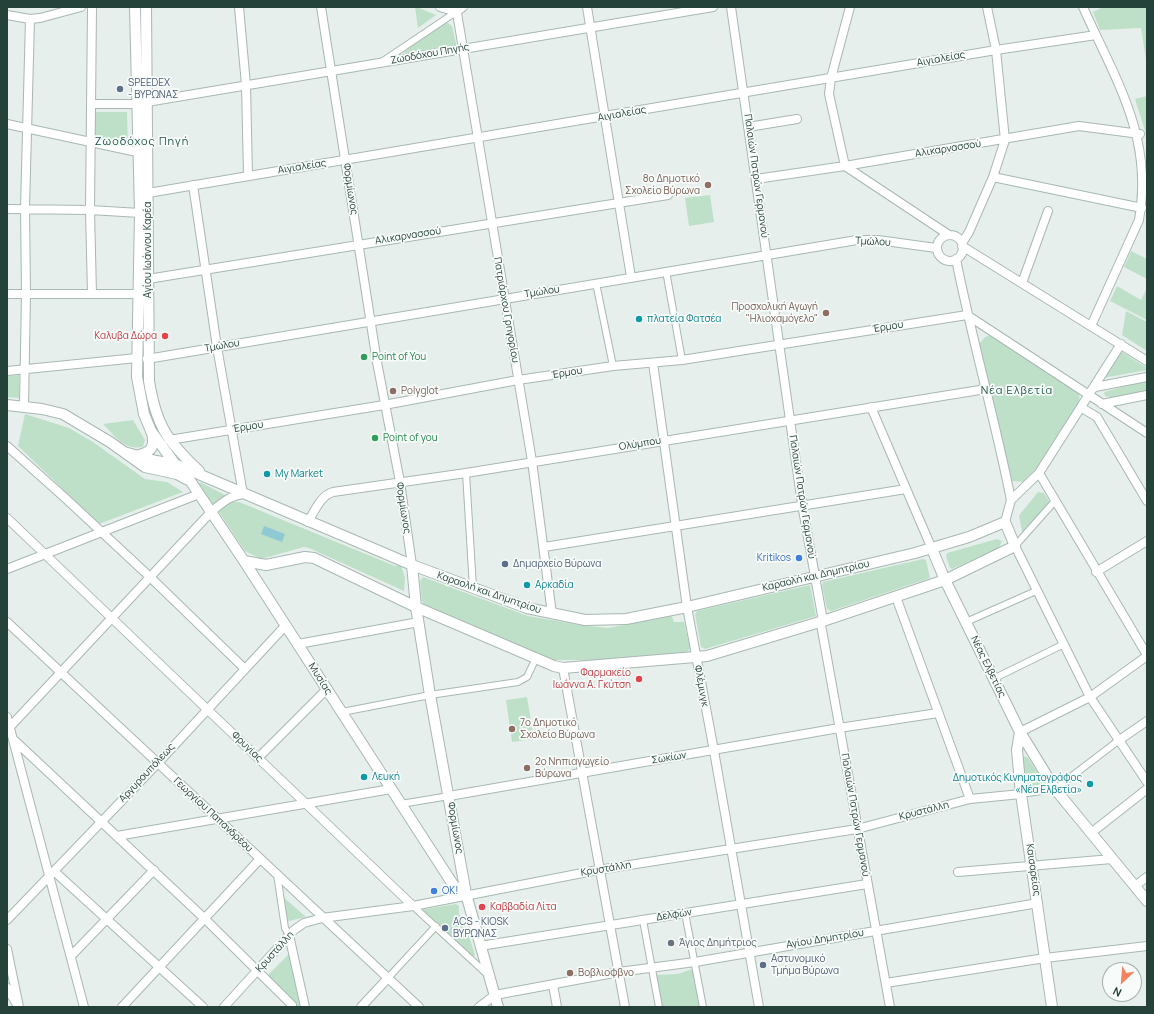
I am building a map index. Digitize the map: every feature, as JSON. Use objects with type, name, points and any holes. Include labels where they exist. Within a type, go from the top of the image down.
[{"type":"street","points":[[7,15],[30,19],[40,18],[81,7]]},
{"type":"street","points":[[92,7],[90,210],[92,294]]},
{"type":"street","name":"Αγίου Ιωάννου Καρέα","points":[[135,7],[137,152],[140,213],[138,294],[142,358],[149,381],[155,415],[169,440],[203,475]]},
{"type":"street","name":"Αγίου Ιωάννου Καρέα","points":[[146,7],[148,278],[139,394],[144,414],[151,431],[175,464]]},
{"type":"street","points":[[239,7],[246,85],[248,176]]},
{"type":"street","name":"Φορμίωνος","points":[[321,7],[384,405],[400,482],[412,565],[416,607],[430,695],[466,894],[498,1007]]},
{"type":"street","points":[[440,7],[458,9]]},
{"type":"street","points":[[587,7],[631,277]]},
{"type":"street","name":"Ζωοδόχου Πηγής","points":[[147,102],[713,7]]},
{"type":"street","name":"Παλαιών Πατρών Γερμανού","points":[[731,7],[802,504],[823,621],[821,625],[890,1007]]},
{"type":"street","points":[[850,7],[831,78],[829,94],[845,166],[949,235],[957,237],[962,244],[1022,283],[1147,360]]},
{"type":"street","points":[[949,235],[942,237],[936,248],[938,254],[943,259],[949,261],[956,259],[961,254],[962,244],[969,232],[993,177],[1005,140],[996,50],[987,7]]},
{"type":"street","points":[[1083,7],[1129,100],[1140,134],[1145,172],[1142,208],[1138,220],[1091,326]]},
{"type":"street","points":[[382,62],[458,9]]},
{"type":"street","name":"Πατριάρχου Γρηγορίου","points":[[458,9],[503,298],[532,461],[552,614]]},
{"type":"street","points":[[24,406],[26,294],[25,208],[30,19]]},
{"type":"street","name":"Αιγιαλείας","points":[[148,193],[744,94],[996,50],[1096,35]]},
{"type":"street","points":[[91,104],[137,104]]},
{"type":"street","points":[[748,127],[797,119]]},
{"type":"street","points":[[7,124],[91,144],[137,152]]},
{"type":"street","name":"Αλικαρνασσού","points":[[756,179],[1005,140],[1079,126],[1140,134]]},
{"type":"street","points":[[993,177],[1142,208]]},
{"type":"street","points":[[8,730],[60,672],[211,512],[225,500],[233,496],[243,494],[217,347],[193,185]]},
{"type":"street","name":"Αλικαρνασσού","points":[[148,278],[206,270],[668,195]]},
{"type":"street","points":[[7,209],[25,208],[140,213]]},
{"type":"street","points":[[1022,283],[1048,211]]},
{"type":"street","name":"Τμώλου","points":[[7,371],[142,358],[217,347],[370,320],[857,240],[878,240],[936,248]]},
{"type":"street","points":[[956,259],[967,315],[977,348],[1011,500],[1005,522],[1014,546],[1062,645],[1090,697],[1118,741],[1147,782]]},
{"type":"street","points":[[666,271],[682,360]]},
{"type":"street","points":[[596,284],[613,366]]},
{"type":"street","points":[[7,294],[138,294]]},
{"type":"street","points":[[967,315],[1147,433]]},
{"type":"street","name":"Έρμου","points":[[169,440],[384,405],[518,380],[613,366],[682,360],[967,315]]},
{"type":"street","points":[[1011,500],[1039,473],[1090,396],[1121,344]]},
{"type":"street","name":"Φλέμινγκ","points":[[653,363],[687,606],[759,1007]]},
{"type":"street","points":[[1095,387],[1147,377]]},
{"type":"street","name":"Ολύμπου","points":[[308,522],[327,494],[986,389]]},
{"type":"street","points":[[1102,404],[1147,395]]},
{"type":"street","points":[[7,404],[63,414],[145,467],[177,474],[191,482]]},
{"type":"street","name":"Νέας Ελβετίας","points":[[871,407],[945,580],[1020,732],[1055,790],[1147,901]]},
{"type":"street","points":[[1082,408],[1097,417],[1147,501]]},
{"type":"street","points":[[139,455],[150,452],[153,448],[154,441],[151,431]]},
{"type":"street","points":[[8,446],[150,577],[245,669]]},
{"type":"street","name":"Καραολή και Δημητρίου","points":[[124,452],[156,461],[175,464],[308,522],[412,565],[473,588],[520,605],[552,614],[585,620],[626,620],[932,549],[969,537],[1005,522]]},
{"type":"street","name":"Μυσίας","points":[[175,464],[191,482],[286,625],[454,886],[466,894]]},
{"type":"street","points":[[466,473],[473,588]]},
{"type":"street","points":[[1020,732],[1090,697],[1147,655],[1096,572],[1039,473]]},
{"type":"street","points":[[544,547],[802,504],[906,489]]},
{"type":"street","points":[[7,569],[199,494]]},
{"type":"street","points":[[244,562],[266,565],[305,556],[314,558],[416,607],[563,668],[696,657],[724,651],[896,597],[945,580],[1014,546],[1055,501]]},
{"type":"street","name":"Φρυγίας","points":[[7,518],[413,906],[489,975]]},
{"type":"street","points":[[1096,572],[1147,541]]},
{"type":"street","points":[[966,622],[1036,591]]},
{"type":"street","points":[[896,597],[970,800]]},
{"type":"street","name":"Γεωργίου Παπανδρέου","points":[[7,622],[157,764],[219,819],[322,918],[419,1007]]},
{"type":"street","points":[[298,644],[419,622]]},
{"type":"street","name":"Αργυρουπόλεως","points":[[7,920],[157,764],[286,625]]},
{"type":"street","points":[[994,679],[1062,645]]},
{"type":"street","points":[[342,712],[430,695],[523,681],[531,671],[536,658]]},
{"type":"street","points":[[563,668],[580,772],[625,1007]]},
{"type":"street","points":[[258,758],[327,689]]},
{"type":"street","name":"Σωκίων","points":[[401,804],[580,772],[714,751],[839,728],[938,713]]},
{"type":"street","points":[[7,717],[8,730],[14,740],[52,874],[84,1007]]},
{"type":"street","points":[[1021,794],[1055,790],[1118,741],[1147,721]]},
{"type":"street","name":"Καισαρείας","points":[[1020,732],[1017,750],[1021,794],[1033,865],[1051,1007]]},
{"type":"street","points":[[14,740],[154,870],[292,1006]]},
{"type":"street","points":[[117,836],[307,805],[391,789]]},
{"type":"street","points":[[1090,833],[1147,789]]},
{"type":"street","name":"Κρυστάλλη","points":[[224,1007],[290,935],[304,923],[322,918],[413,906],[466,894],[598,870],[857,828],[970,800],[1021,794]]},
{"type":"street","points":[[122,1007],[260,859]]},
{"type":"street","points":[[958,872],[1112,859]]},
{"type":"street","points":[[71,956],[154,870]]},
{"type":"street","points":[[52,874],[107,920],[203,1007]]},
{"type":"street","points":[[277,874],[285,928],[290,935],[305,1007]]},
{"type":"street","points":[[1135,886],[1147,877]]},
{"type":"street","name":"Δελφών","points":[[480,946],[867,884]]},
{"type":"street","name":"Αγίου Δημητρίου","points":[[494,995],[618,972],[695,962],[1038,903]]},
{"type":"street","points":[[685,913],[703,1007]]},
{"type":"street","points":[[643,920],[659,1007]]},
{"type":"street","points":[[361,1007],[436,926]]},
{"type":"street","points":[[886,983],[1045,958],[1147,946]]},
{"type":"street","points":[[7,949],[19,1007]]},
{"type":"street","points":[[553,984],[557,1007]]},
{"type":"street","points":[[7,988],[19,1007]]},
{"type":"street","points":[[480,1007],[494,995]]},
{"type":"green space","points":[[415,7],[417,7],[436,15],[418,28]]},
{"type":"green space","points":[[1103,7],[1147,7],[1147,66],[1141,28],[1100,30],[1093,12]]},
{"type":"green space","points":[[445,21],[452,26],[457,48],[409,55],[404,52]]},
{"type":"green space","points":[[1147,96],[1147,149],[1145,131],[1135,99]]},
{"type":"green space","points":[[93,112],[127,112],[128,148],[93,140]]},
{"type":"green space","points":[[710,195],[714,222],[689,226],[685,198]]},
{"type":"green space","points":[[1131,251],[1147,259],[1147,279],[1124,267]]},
{"type":"green space","points":[[1117,286],[1141,300],[1147,288],[1147,320],[1110,301]]},
{"type":"green space","points":[[1126,311],[1147,322],[1147,351],[1122,335]]},
{"type":"green space","points":[[992,335],[1079,393],[1080,402],[1040,464],[1024,482],[1012,481],[980,349],[980,343],[985,337]]},
{"type":"green space","points":[[1119,350],[1147,368],[1147,370],[1103,378]]},
{"type":"green space","points":[[19,375],[19,398],[7,397],[7,376]]},
{"type":"green space","points":[[1147,380],[1147,391],[1113,398],[1105,396],[1104,392]]},
{"type":"green space","points":[[25,414],[69,428],[93,442],[145,479],[167,482],[183,492],[99,524],[18,446]]},
{"type":"green space","points":[[133,420],[145,440],[143,447],[130,446],[120,442],[103,424]]},
{"type":"green space","points":[[200,482],[225,495],[213,505],[198,484]]},
{"type":"green space","points":[[1038,492],[1044,493],[1050,503],[1023,536],[1019,516]]},
{"type":"green space","points":[[239,502],[395,566],[401,565],[405,578],[404,591],[309,548],[304,547],[261,559],[245,551],[219,512],[226,504]]},
{"type":"green space","points":[[997,539],[1002,541],[999,548],[952,569],[950,568],[946,557],[947,553]]},
{"type":"green space","points":[[923,559],[926,560],[930,578],[831,611],[827,609],[822,586],[823,582]]},
{"type":"green space","points":[[423,577],[528,616],[580,625],[608,628],[672,616],[674,622],[684,622],[690,648],[682,654],[616,660],[554,660],[424,604],[422,601],[420,581]]},
{"type":"green space","points":[[810,585],[816,616],[705,649],[701,647],[695,614],[697,611]]},
{"type":"green space","points":[[527,697],[534,739],[512,742],[506,700]]},
{"type":"green space","points":[[1025,756],[1028,758],[1045,784],[1025,788],[1022,758]]},
{"type":"green space","points":[[281,895],[306,917],[284,922]]},
{"type":"green space","points":[[456,904],[459,906],[459,914],[468,933],[475,955],[472,958],[420,910]]},
{"type":"green space","points":[[292,951],[303,1007],[294,1007],[266,977]]},
{"type":"green space","points":[[695,968],[701,1007],[661,1007],[654,975],[678,974]]},
{"type":"water","points":[[264,526],[285,534],[282,542],[261,534]]},
{"type":"place","name":"SPEEDEX - ΒΥΡΩΝΑΣ","points":[[120,89]]},
{"type":"place","name":"8ο Δημοτικό Σχολείο Βύρωνα","points":[[708,185]]},
{"type":"place","name":"Προσχολική Αγωγή \"Ηλιοχαμόγελο\"","points":[[826,313]]},
{"type":"place","name":"πλατεία Φατσέα","points":[[639,319]]},
{"type":"place","name":"Καλυβα Δώρα","points":[[165,336]]},
{"type":"place","name":"Point of You","points":[[364,357]]},
{"type":"place","name":"Polyglot","points":[[393,391]]},
{"type":"place","name":"Point of you","points":[[375,438]]},
{"type":"place","name":"My Market","points":[[267,474]]},
{"type":"place","name":"Kritikos","points":[[799,558]]},
{"type":"place","name":"Δημαρχείο Βύρωνα","points":[[505,564]]},
{"type":"place","name":"Αρκαδία","points":[[527,585]]},
{"type":"place","name":"Φαρμακείο Ιωάννα Α. Γκύτση","points":[[639,679]]},
{"type":"place","name":"7ο Δημοτικό Σχολείο Βύρωνα","points":[[512,729]]},
{"type":"place","name":"2ο Νηπιαγωγείο Βύρωνα","points":[[527,768]]},
{"type":"place","name":"Λευκή","points":[[364,777]]},
{"type":"place","name":"Δημοτικός Κινηματογράφος «Νέα Ελβετία»","points":[[1090,784]]},
{"type":"place","name":"OK!","points":[[434,891]]},
{"type":"place","name":"Καββαδία Λίτα","points":[[482,907]]},
{"type":"place","name":"ACS - KIOSK ΒΥΡΩΝΑΣ","points":[[445,928]]},
{"type":"place","name":"Άγιος Δημήτριος","points":[[671,943]]},
{"type":"place","name":"Αστυνομικό Τμήμα Βύρωνα","points":[[763,965]]},
{"type":"place","name":"Βοβλιοφβνο","points":[[570,973]]},
{"type":"district","name":"Ζωοδόχος Πηγή","points":[[142,142]]},
{"type":"district","name":"Νέα Ελβετία","points":[[1017,391]]}]
